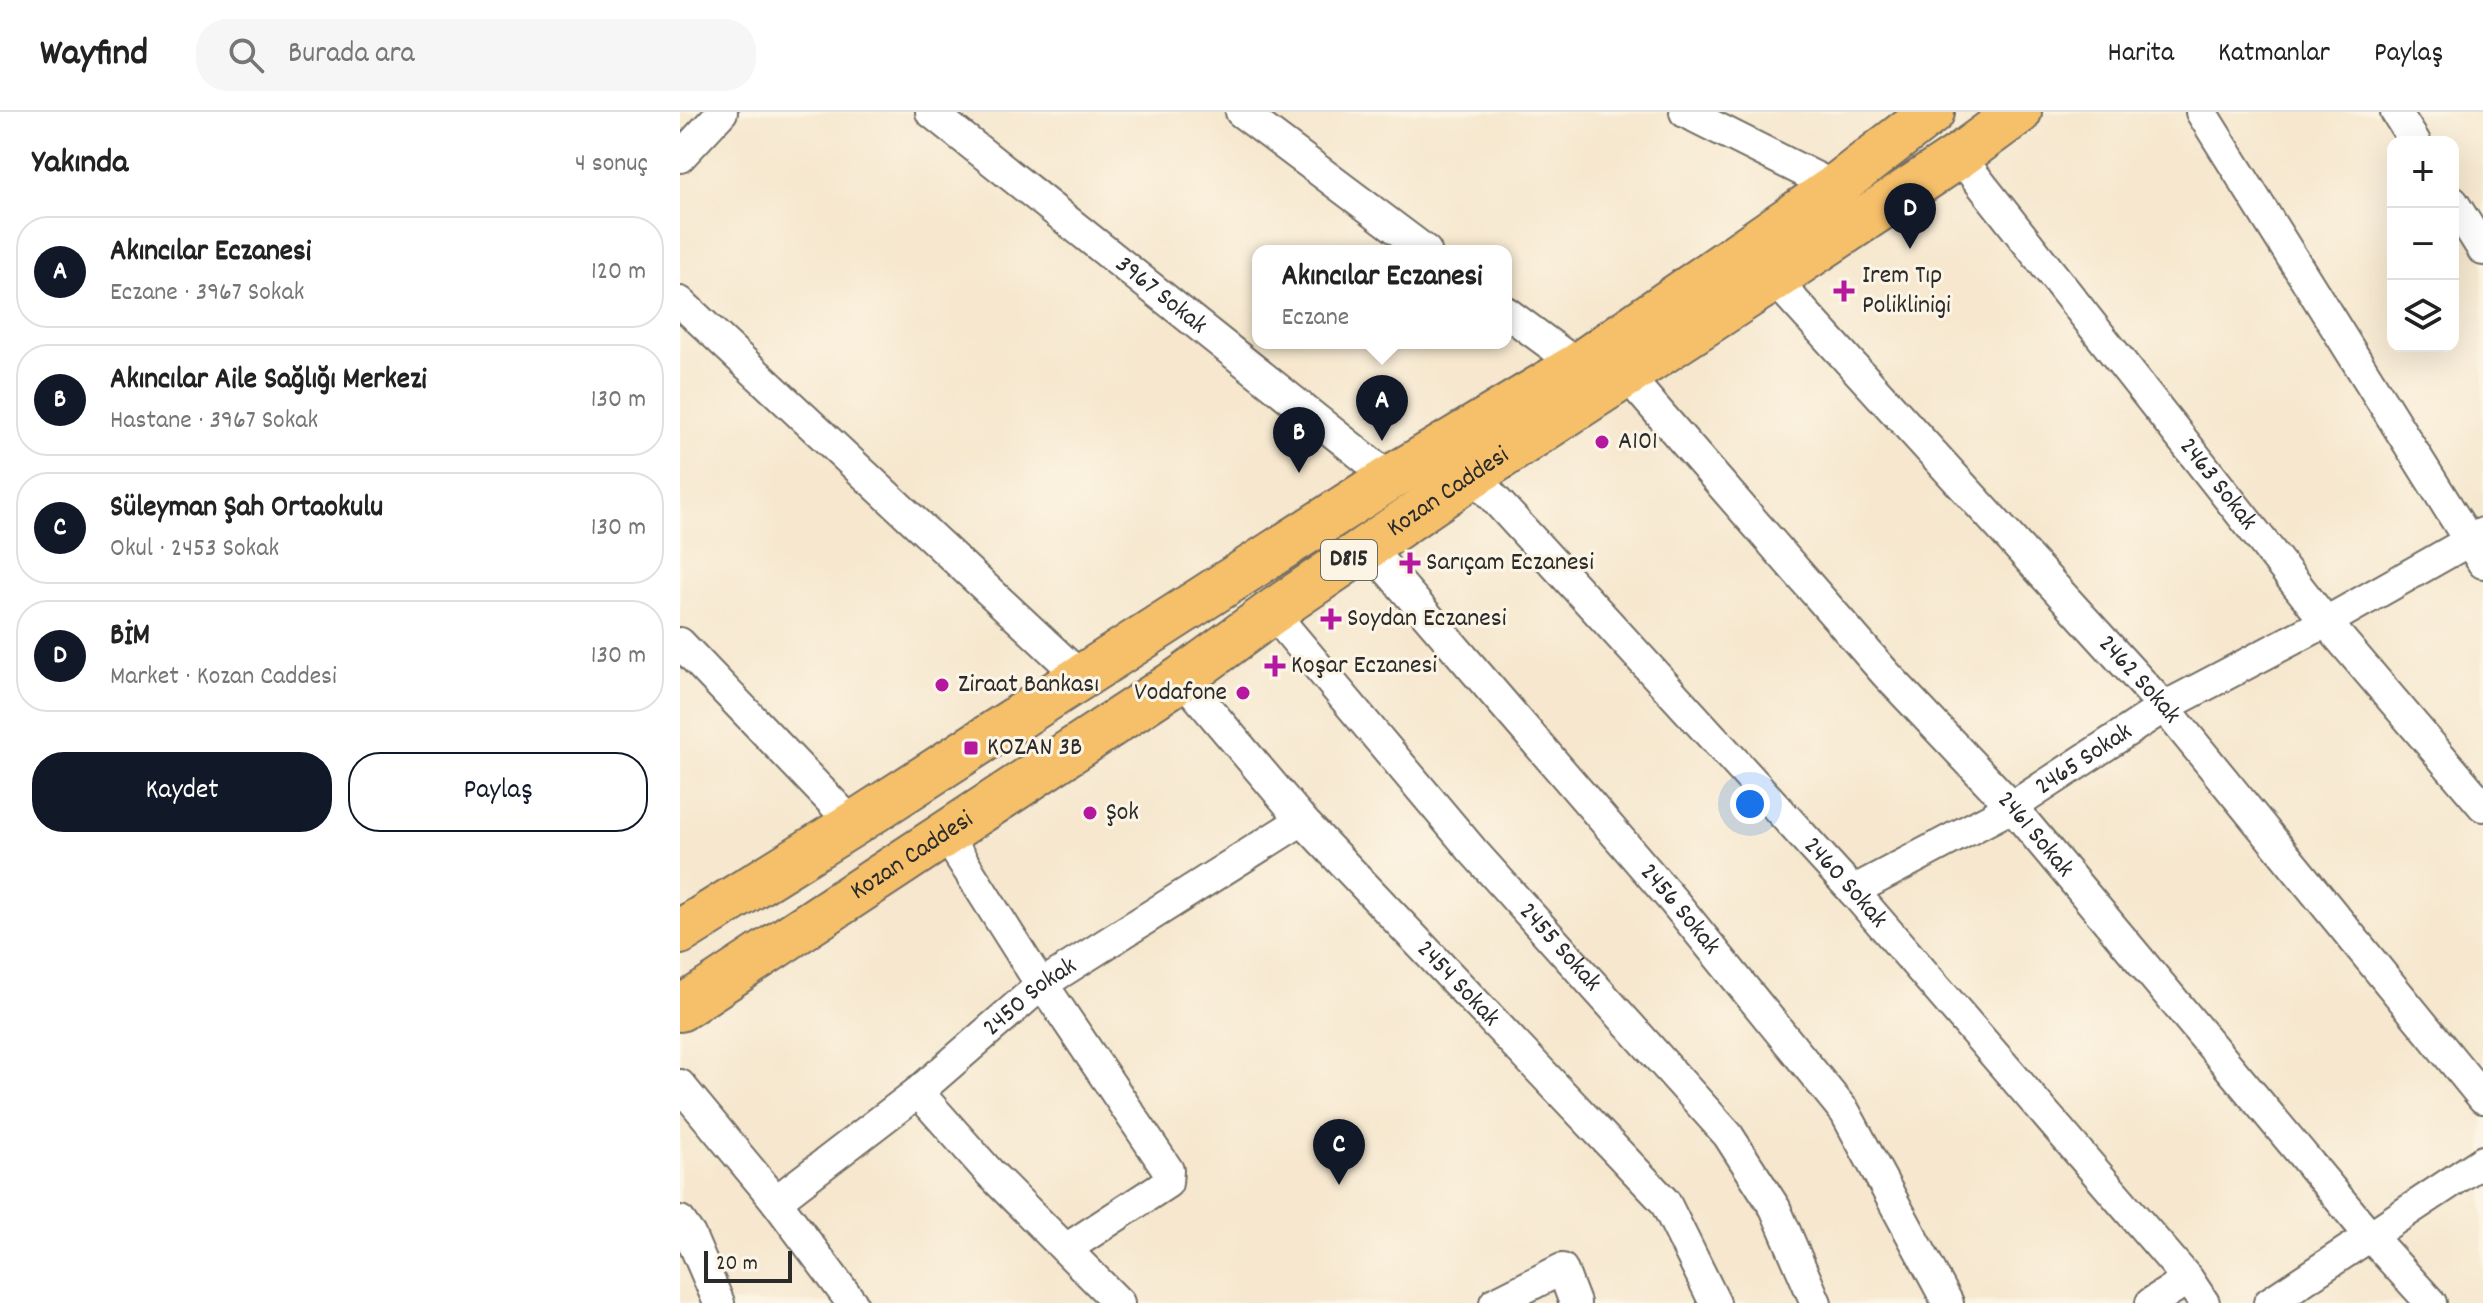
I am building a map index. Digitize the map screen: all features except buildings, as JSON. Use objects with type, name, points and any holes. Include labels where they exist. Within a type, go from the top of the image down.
[{"type":"highway","name":"Kozan Caddesi","points":[[680,932],[1390,478],[1578,365],[1835,187],[1932,112]]},
{"type":"highway","name":"Kozan Caddesi","points":[[680,1009],[1182,678],[1272,612],[1473,475],[1774,279],[1959,156],[2019,112]]},
{"type":"street","points":[[680,157],[722,112]]},
{"type":"street","name":"3967 Sokak","points":[[931,112],[1390,478]]},
{"type":"street","points":[[1241,112],[1418,245]]},
{"type":"street","points":[[1685,112],[1835,187]]},
{"type":"street","points":[[2201,112],[2479,545]]},
{"type":"street","points":[[2396,112],[2411,136]]},
{"type":"street","name":"2463 Sokak","points":[[1959,156],[2326,622],[2483,806]]},
{"type":"street","points":[[2457,208],[2483,250]]},
{"type":"street","name":"2462 Sokak","points":[[1774,279],[2164,707],[2483,1098]]},
{"type":"street","points":[[682,308],[1081,677]]},
{"type":"street","points":[[1512,316],[1578,365]]},
{"type":"street","name":"2461 Sokak","points":[[1627,376],[1886,674],[2012,807],[2371,1237],[2431,1303]]},
{"type":"street","name":"2460 Sokak","points":[[1473,475],[1853,891],[2196,1291]]},
{"type":"street","name":"2465 Sokak","points":[[1853,891],[2012,807],[2164,707],[2479,545]]},
{"type":"street","name":"2456 Sokak","points":[[1368,547],[1675,903],[1845,1112],[1948,1303]]},
{"type":"street","name":"2455 Sokak","points":[[1272,612],[1472,850],[1728,1135],[1775,1208],[1816,1303]]},
{"type":"street","points":[[680,643],[853,824]]},
{"type":"street","name":"2454 Sokak","points":[[1182,678],[1302,820],[1665,1202],[1715,1303]]},
{"type":"street","name":"2450 Sokak","points":[[776,1201],[918,1092],[1041,985],[1302,820]]},
{"type":"street","points":[[946,835],[1041,985],[1168,1170],[1167,1183],[1066,1249]]},
{"type":"street","points":[[680,1085],[776,1201],[852,1303]]},
{"type":"street","points":[[918,1092],[990,1173],[1119,1303]]},
{"type":"street","points":[[2269,1303],[2483,1161]]},
{"type":"street","points":[[680,1221],[690,1235],[719,1303]]},
{"type":"street","points":[[1495,1303],[1562,1269],[1575,1303]]},
{"type":"street","points":[[2151,1303],[2196,1291]]},
{"type":"place","name":"BİM","points":[[1910,249]]},
{"type":"place","name":"Irem Tıp Poliklinigi","points":[[1844,291]]},
{"type":"place","name":"Akıncılar Eczanesi","points":[[1382,441]]},
{"type":"place","name":"A101","points":[[1602,442]]},
{"type":"place","name":"Akıncılar Aile Sağlığı Merkezi","points":[[1299,473]]},
{"type":"place","name":"Sarıçam Eczanesi","points":[[1410,563]]},
{"type":"place","name":"Soydan Eczanesi","points":[[1331,619]]},
{"type":"place","name":"Koşar Eczanesi","points":[[1275,666]]},
{"type":"place","name":"Ziraat Bankası","points":[[942,685]]},
{"type":"place","name":"Vodafone","points":[[1243,693]]},
{"type":"place","name":"KOZAN 3B","points":[[971,748]]},
{"type":"place","name":"Şok","points":[[1090,813]]},
{"type":"place","name":"Süleyman Şah Ortaokulu","points":[[1339,1185]]}]
